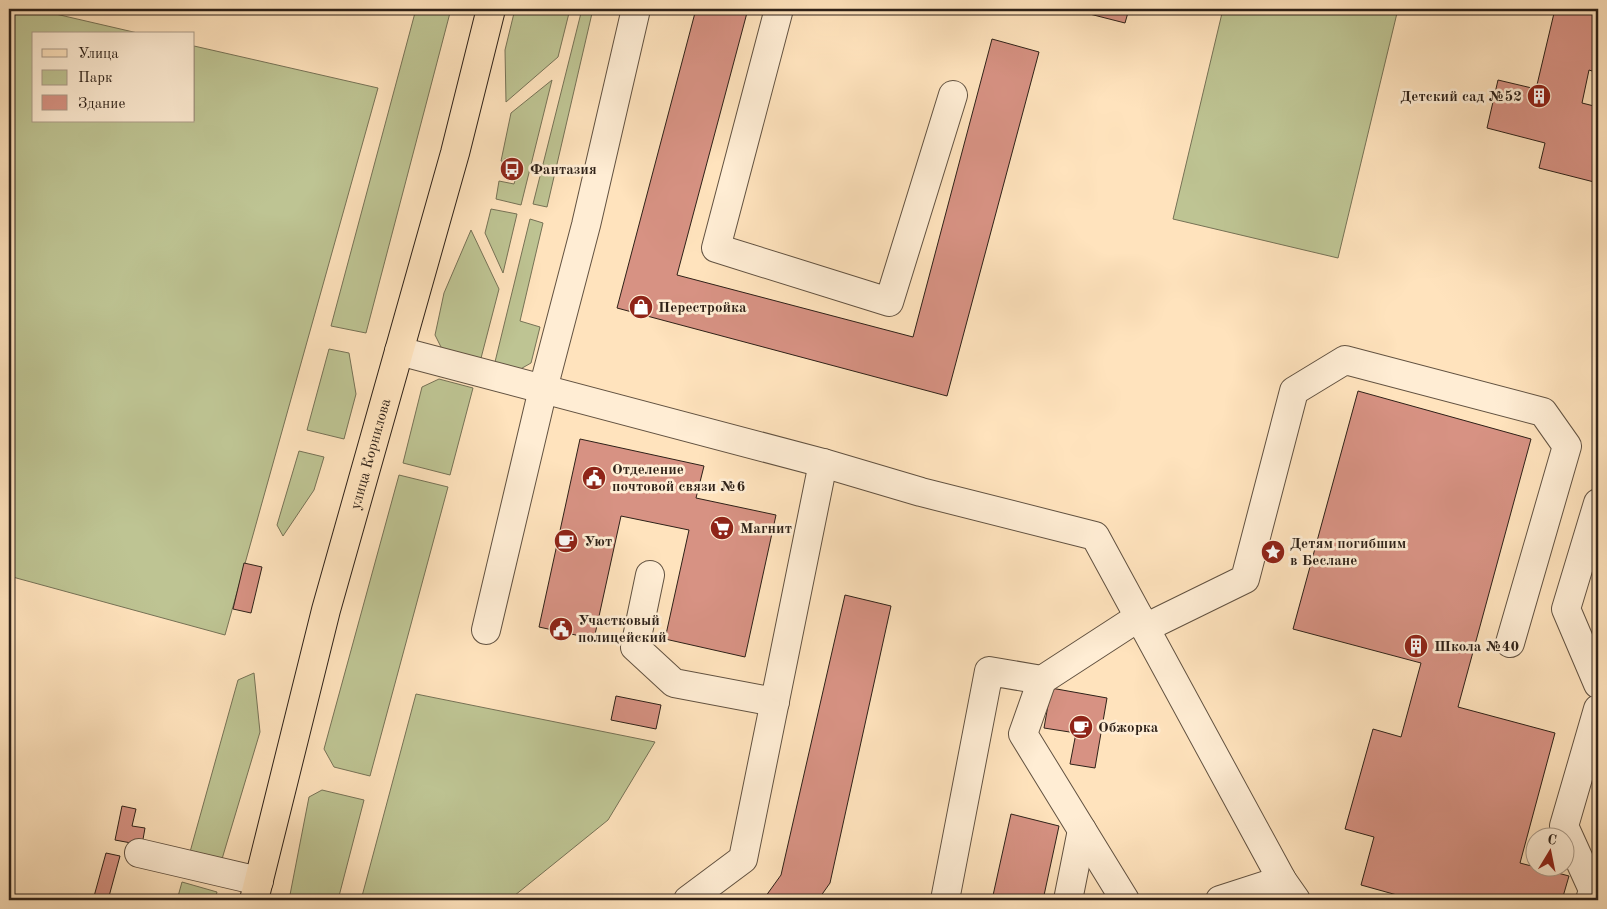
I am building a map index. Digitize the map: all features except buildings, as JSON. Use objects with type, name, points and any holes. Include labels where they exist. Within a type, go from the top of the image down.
[{"type":"main road","name":"улица Корнилова","points":[[256,891],[326,610],[455,153],[491,9]]},
{"type":"lane","points":[[486,630],[543,389],[586,225],[636,9]]},
{"type":"lane","points":[[780,9],[716,248],[889,302],[953,95]]},
{"type":"lane","points":[[399,350],[823,464],[920,492],[1095,536],[1289,890],[1220,900]]},
{"type":"lane","points":[[945,900],[989,671],[1042,680],[1142,623],[1245,579],[1294,391],[1345,360],[1543,412],[1567,446],[1510,643]]},
{"type":"lane","points":[[688,900],[742,859],[823,464]]},
{"type":"lane","points":[[1598,503],[1566,609],[1598,684]]},
{"type":"lane","points":[[650,574],[635,646],[674,683],[774,702]]},
{"type":"lane","points":[[1042,680],[1023,734],[1126,900]]},
{"type":"lane","points":[[1590,900],[1593,890],[1564,826],[1598,709]]},
{"type":"lane","points":[[1068,900],[1082,830]]},
{"type":"lane","points":[[139,853],[256,891]]},
{"type":"green space","points":[[9,9],[34,9],[133,32],[32,32],[32,122],[195,122],[195,46],[378,88],[225,635],[9,576]]},
{"type":"green space","points":[[416,9],[451,9],[366,333],[331,326]]},
{"type":"green space","points":[[515,9],[570,9],[558,57],[506,102],[505,50]]},
{"type":"green space","points":[[582,9],[593,9],[547,207],[533,204]]},
{"type":"green space","points":[[1223,9],[1398,9],[1338,258],[1173,219]]},
{"type":"green space","points":[[552,80],[521,205],[496,199],[499,181],[514,184],[519,165],[501,161],[511,113]]},
{"type":"green space","points":[[491,209],[517,214],[503,273],[485,233]]},
{"type":"green space","points":[[530,219],[543,223],[520,321],[540,327],[531,363],[517,371],[494,366]]},
{"type":"green space","points":[[471,230],[499,289],[480,362],[444,353],[435,335],[444,293]]},
{"type":"green space","points":[[329,349],[349,353],[356,394],[344,439],[307,430]]},
{"type":"green space","points":[[439,379],[473,388],[450,475],[403,463],[422,387]]},
{"type":"green space","points":[[299,451],[324,457],[314,490],[283,536],[277,525]]},
{"type":"green space","points":[[399,475],[448,487],[370,776],[334,767],[324,749]]},
{"type":"green space","points":[[254,673],[260,732],[222,859],[190,852],[238,680]]},
{"type":"green space","points":[[416,694],[655,742],[608,820],[509,900],[361,900]]},
{"type":"green space","points":[[322,790],[364,800],[338,900],[289,900],[309,797]]},
{"type":"green space","points":[[182,882],[217,892],[215,900],[177,900]]},
{"type":"place","name":"Детский сад №52","points":[[1539,96]]},
{"type":"place","name":"Фантазия","points":[[512,169]]},
{"type":"place","name":"Перестройка","points":[[641,307]]},
{"type":"place","name":"Отделение почтовой связи №6","points":[[594,478]]},
{"type":"place","name":"Магнит","points":[[722,528]]},
{"type":"place","name":"Уют","points":[[566,541]]},
{"type":"place","name":"Детям погибшим в Беслане","points":[[1273,552]]},
{"type":"place","name":"Участковый полицейский","points":[[561,629]]},
{"type":"place","name":"Школа №40","points":[[1416,646]]},
{"type":"place","name":"Обжорка","points":[[1081,727]]}]
